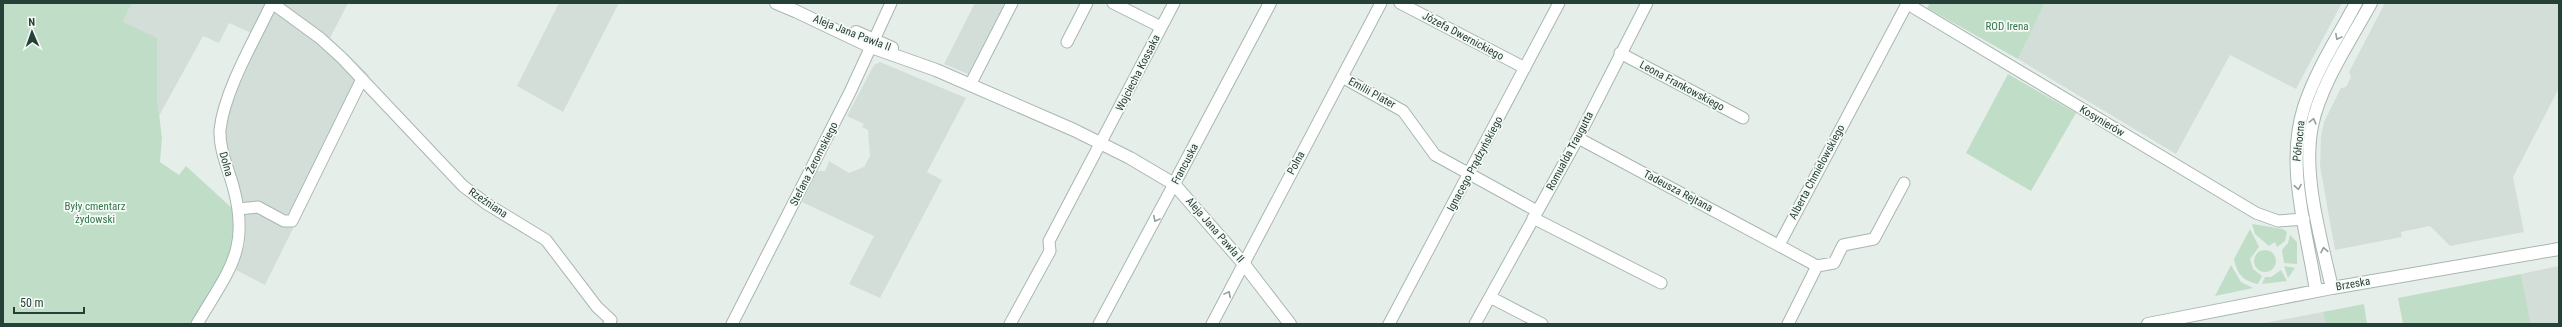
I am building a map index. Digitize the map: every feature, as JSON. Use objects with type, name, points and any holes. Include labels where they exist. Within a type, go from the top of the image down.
[{"type":"street","name":"Rzeźniana","points":[[272,3],[320,38],[362,79],[473,195],[546,240],[597,307],[611,320],[609,324]]},
{"type":"street","name":"Dolna","points":[[197,324],[226,274],[238,247],[240,235],[238,210],[221,144],[222,120],[233,87],[272,3]]},
{"type":"street","name":"Aleja Jana Pawła II","points":[[776,3],[936,70],[1102,143],[1174,184],[1243,263],[1290,324]]},
{"type":"street","name":"Stefana Żeromskiego","points":[[732,324],[873,43],[891,3]]},
{"type":"street","points":[[970,85],[1012,3]]},
{"type":"street","points":[[1067,42],[1087,3]]},
{"type":"street","points":[[1113,3],[1162,27]]},
{"type":"street","name":"Wojciecha Kossaka","points":[[1102,143],[1174,3]]},
{"type":"street","name":"Francuska","points":[[1099,324],[1270,3]]},
{"type":"street","name":"Polna","points":[[1212,324],[1381,3]]},
{"type":"street","name":"Józefa Dwernickiego","points":[[1400,3],[1525,68]]},
{"type":"street","name":"Ignacego Prądzyńskiego","points":[[1389,324],[1559,3]]},
{"type":"street","name":"Romualda Traugutta","points":[[1475,324],[1578,138],[1646,3]]},
{"type":"street","name":"Kosynierów","points":[[1906,3],[2256,213],[2278,221],[2304,219]]},
{"type":"street","name":"Alberta Chmielowskiego","points":[[1779,245],[1906,3]]},
{"type":"street","name":"Północna","points":[[2316,291],[2296,161],[2299,130],[2304,107],[2314,83],[2356,3]]},
{"type":"street","name":"Północna","points":[[2332,288],[2309,165],[2312,126],[2319,103],[2371,3]]},
{"type":"street","name":"Leona Frankowskiego","points":[[1620,53],[1744,118]]},
{"type":"street","name":"Emilii Plater","points":[[1342,77],[1403,111],[1436,155],[1470,172],[1535,214],[1661,283]]},
{"type":"street","points":[[238,210],[258,207],[284,220],[292,221],[362,79]]},
{"type":"street","name":"Tadeusza Rejtana","points":[[1578,138],[1779,245]]},
{"type":"street","points":[[1010,324],[1050,251],[1049,241],[1102,143]]},
{"type":"street","points":[[1779,245],[1817,266],[1834,263],[1843,245],[1874,239],[1904,183]]},
{"type":"street","name":"Brzeska","points":[[2148,324],[2332,288],[2559,249]]},
{"type":"street","points":[[1788,324],[1817,266]]},
{"type":"street","points":[[1490,297],[1542,324]]},
{"type":"shaded area","points":[[132,3],[348,3],[330,38],[369,75],[265,285],[236,270],[245,244],[246,222],[240,192],[224,144],[226,118],[260,37],[229,23],[219,43],[203,36],[159,116],[157,98],[123,22]]},
{"type":"shaded area","points":[[559,3],[619,3],[563,112],[517,86]]},
{"type":"shaded area","points":[[975,3],[999,3],[1004,5],[968,74],[944,64]]},
{"type":"shaded area","points":[[2045,3],[2342,3],[2296,89],[2230,55],[2176,154],[2018,59]]},
{"type":"shaded area","points":[[2385,3],[2559,3],[2559,88],[2513,177],[2524,232],[2450,246],[2430,226],[2401,232],[2402,237],[2335,250],[2320,166],[2321,136],[2324,122],[2341,88],[2346,87],[2351,77],[2349,72]]},
{"type":"shaded area","points":[[880,62],[966,98],[927,172],[942,180],[880,298],[849,284],[874,236],[802,202],[817,171],[825,171],[829,161],[849,173],[864,167],[870,156],[868,130],[862,127],[864,124],[847,116],[874,65]]},
{"type":"shaded area","points":[[2559,266],[2559,324],[2531,324],[2521,274]]},
{"type":"shaded area","points":[[2323,312],[2326,324],[2259,324]]},
{"type":"green space","name":"Były cmentarz żydowski","points":[[3,3],[132,3],[123,22],[157,38],[157,98],[162,138],[160,162],[179,175],[186,166],[233,209],[236,235],[230,259],[190,324],[3,324]]},
{"type":"green space","name":"ROD Irena","points":[[1930,3],[2045,3],[2018,59],[1927,8]]},
{"type":"green space","points":[[2008,74],[2076,113],[2031,191],[1966,153]]},
{"type":"green space","points":[[2252,224],[2283,229],[2287,232],[2285,241],[2277,247],[2275,242],[2269,246],[2255,234]]},
{"type":"green space","points":[[2250,229],[2259,247],[2250,259],[2253,269],[2262,276],[2258,284],[2248,281],[2239,273],[2234,259]]},
{"type":"green space","points":[[2290,235],[2297,242],[2297,264],[2284,263],[2282,250],[2288,243]]},
{"type":"green space","points":[[2265,250],[2273,253],[2276,261],[2273,269],[2265,272],[2257,269],[2254,261],[2257,253]]},
{"type":"green space","points":[[2231,265],[2241,282],[2253,288],[2215,296]]},
{"type":"green space","points":[[2284,266],[2295,268],[2288,278]]},
{"type":"green space","points":[[2281,270],[2287,281],[2262,284],[2265,277],[2271,277]]},
{"type":"green space","points":[[2521,274],[2531,324],[2403,324],[2398,298]]},
{"type":"green space","points":[[2364,304],[2367,324],[2326,324],[2323,312]]}]
